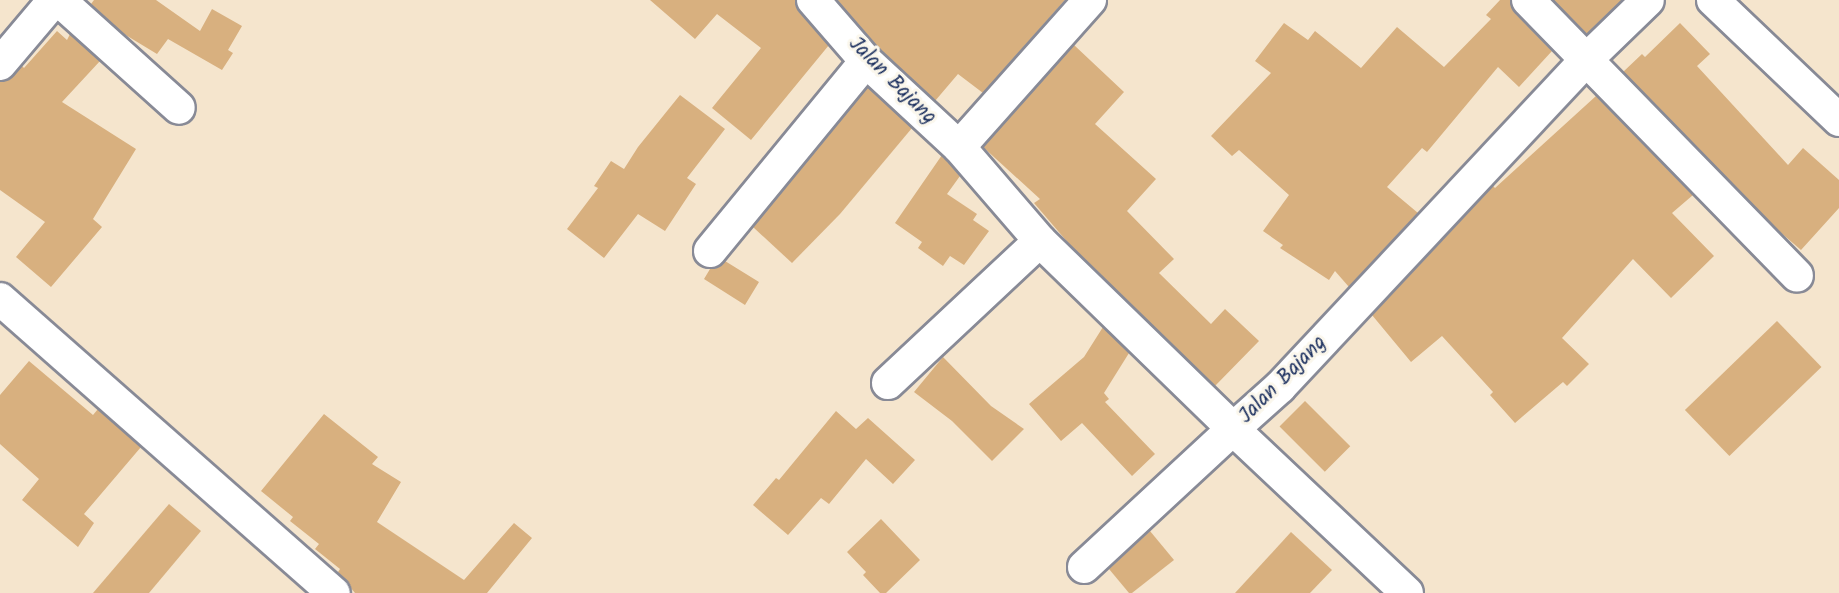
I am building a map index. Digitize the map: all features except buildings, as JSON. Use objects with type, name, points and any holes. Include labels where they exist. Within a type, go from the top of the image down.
[{"type":"street","points":[[5,47],[54,0]]},
{"type":"street","points":[[59,0],[179,108]]},
{"type":"street","name":"Jalan Bajang","points":[[813,0],[866,61],[959,147],[1040,241],[1233,429],[1280,387],[1586,60],[1648,0]]},
{"type":"street","points":[[959,147],[1090,0]]},
{"type":"street","points":[[1528,0],[1797,276]]},
{"type":"street","points":[[1713,0],[1839,120]]},
{"type":"street","points":[[710,251],[866,61]]},
{"type":"street","points":[[888,383],[1040,241]]},
{"type":"street","points":[[0,299],[334,593]]},
{"type":"street","points":[[1084,567],[1233,429],[1407,593]]}]
